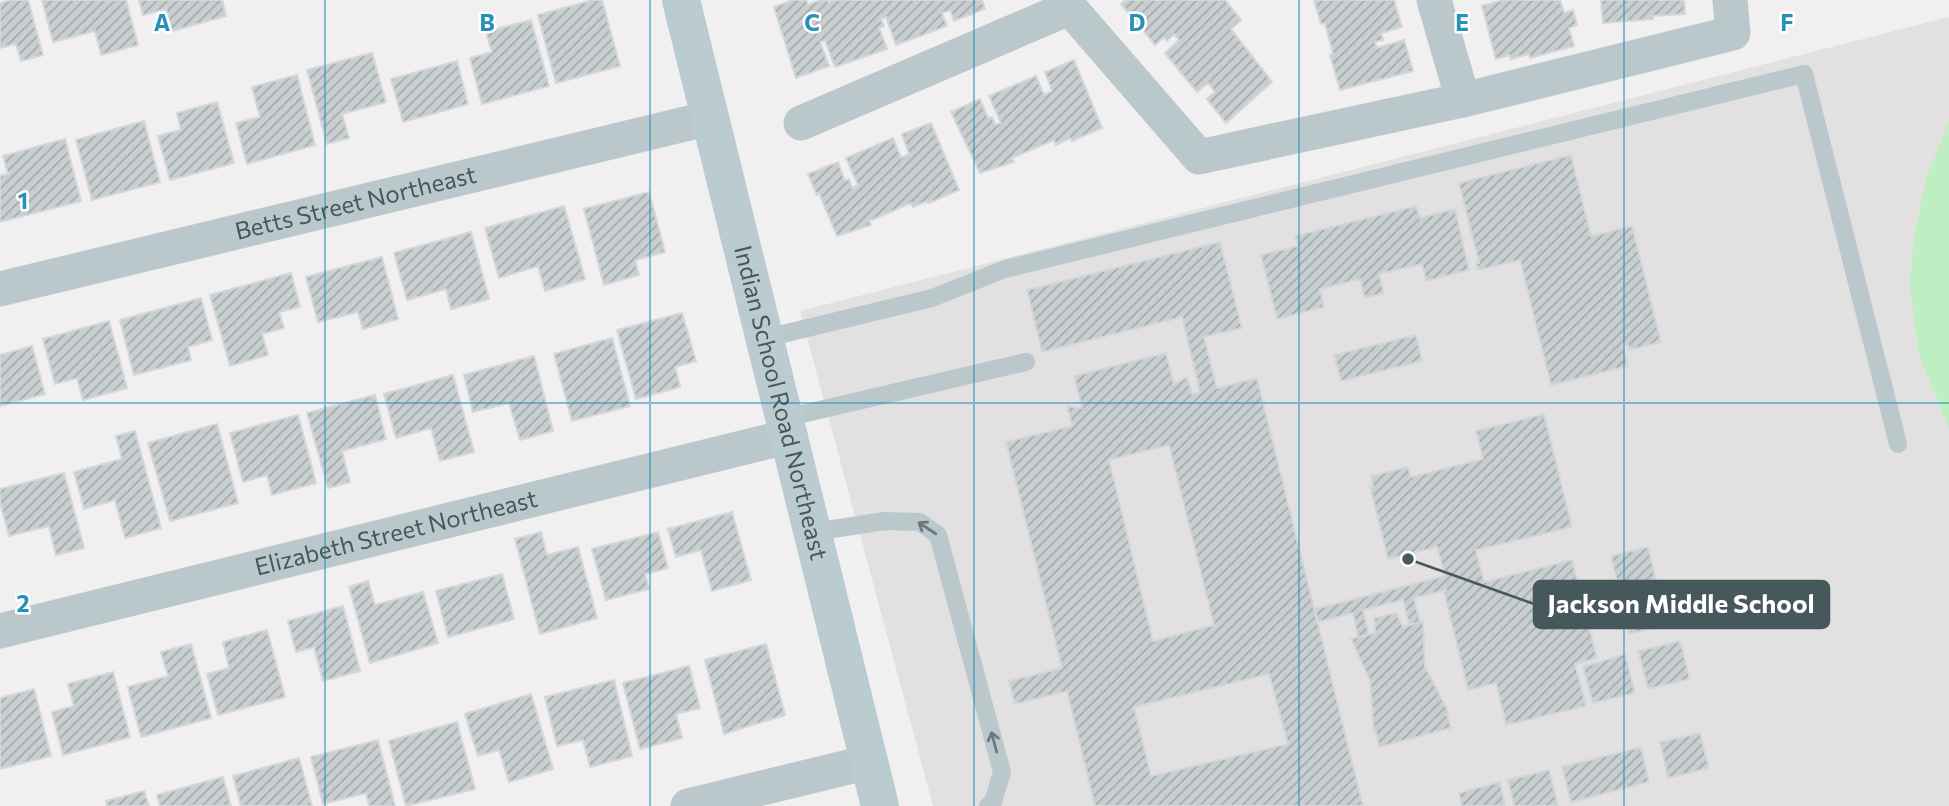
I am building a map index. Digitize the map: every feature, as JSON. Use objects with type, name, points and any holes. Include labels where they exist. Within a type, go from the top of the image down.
[{"type":"street","name":"Indian School Road Northeast","points":[[681,0],[880,806]]},
{"type":"street","points":[[1434,0],[1463,100]]},
{"type":"street","points":[[801,123],[1066,4],[1199,157],[1463,100],[1733,33],[1730,0]]},
{"type":"street","name":"Betts Street Northeast","points":[[0,289],[710,118]]},
{"type":"street","name":"Elizabeth Street Northeast","points":[[0,631],[788,427]]},
{"type":"street","points":[[688,806],[869,762]]},
{"type":"lane","points":[[766,338],[932,298],[1005,269],[1804,74],[1898,444]]},
{"type":"lane","points":[[788,427],[1026,362]]},
{"type":"lane","points":[[813,532],[885,521],[920,522],[938,535],[1002,772],[990,805]]},
{"type":"shaded area","points":[[1949,17],[1949,806],[933,806],[800,311]]},
{"type":"green space","points":[[1949,121],[1949,428],[1919,355],[1910,289],[1913,242],[1926,179]]},
{"type":"building","points":[[28,0],[43,55],[21,61],[16,44],[0,48],[0,3]]},
{"type":"building","points":[[42,0],[126,0],[138,45],[101,55],[95,31],[53,42]]},
{"type":"building","points":[[139,0],[222,0],[226,16],[172,31],[166,9],[143,15]]},
{"type":"building","points":[[602,0],[620,66],[556,83],[538,15]]},
{"type":"building","points":[[794,0],[806,0],[808,5],[821,0],[982,0],[985,9],[954,21],[950,10],[942,13],[947,26],[896,45],[886,17],[881,19],[884,26],[879,28],[887,49],[835,67],[825,40],[820,42],[829,66],[796,78],[774,7]]},
{"type":"building","points":[[1126,0],[1225,0],[1241,20],[1231,29],[1272,82],[1226,123],[1207,99],[1215,92],[1208,83],[1197,92],[1165,53],[1179,40],[1174,34],[1167,41],[1164,37],[1155,45],[1121,4]]},
{"type":"building","points":[[1314,0],[1394,0],[1402,27],[1381,33],[1383,40],[1375,42],[1377,48],[1404,40],[1413,71],[1340,90],[1330,55],[1333,54],[1325,23],[1321,24]]},
{"type":"building","points":[[1503,0],[1560,0],[1564,13],[1573,10],[1577,25],[1569,28],[1574,46],[1530,58],[1529,54],[1511,59],[1510,55],[1496,59],[1482,6]]},
{"type":"building","points":[[1601,0],[1684,0],[1685,14],[1603,23]]},
{"type":"building","points":[[531,20],[549,86],[482,104],[470,58],[492,52],[486,32]]},
{"type":"building","points":[[372,53],[386,102],[342,114],[349,138],[327,144],[307,70]]},
{"type":"building","points":[[1074,60],[1102,128],[1056,145],[1054,140],[1012,158],[1014,162],[980,173],[951,112],[980,99],[988,118],[992,117],[995,125],[1001,123],[989,96],[1036,76],[1044,95],[1052,91],[1045,72]]},
{"type":"building","points":[[457,61],[468,104],[403,122],[391,79]]},
{"type":"building","points":[[297,75],[315,145],[247,164],[236,123],[260,117],[252,87]]},
{"type":"building","points":[[217,102],[234,163],[170,180],[158,136],[181,130],[177,113]]},
{"type":"building","points":[[144,121],[160,182],[92,200],[76,140]]},
{"type":"building","points":[[931,123],[959,190],[929,203],[927,201],[913,207],[911,203],[869,221],[871,225],[837,236],[808,174],[838,162],[845,181],[849,179],[852,188],[858,185],[846,158],[893,138],[901,158],[909,154],[902,134]]},
{"type":"building","points":[[65,139],[81,201],[0,222],[0,176],[8,174],[3,156]]},
{"type":"building","points":[[1571,155],[1591,236],[1632,226],[1661,342],[1629,350],[1628,345],[1623,346],[1628,366],[1551,385],[1520,260],[1478,270],[1476,263],[1479,263],[1459,183]]},
{"type":"building","points":[[649,192],[665,252],[635,260],[639,275],[604,285],[584,209]]},
{"type":"building","points":[[564,206],[585,279],[545,291],[538,266],[499,278],[485,228]]},
{"type":"building","points":[[1416,206],[1420,218],[1455,209],[1469,270],[1426,281],[1422,264],[1379,274],[1384,293],[1365,298],[1360,279],[1320,289],[1324,307],[1277,319],[1261,255],[1298,246],[1295,236]]},
{"type":"building","points":[[471,232],[489,299],[451,309],[446,289],[407,300],[394,253]]},
{"type":"building","points":[[1220,242],[1242,328],[1204,337],[1217,388],[1257,378],[1363,806],[1095,806],[1067,691],[1015,704],[1009,681],[1062,668],[1006,442],[1072,426],[1067,406],[1082,408],[1074,376],[1166,353],[1174,384],[1187,377],[1192,394],[1200,392],[1182,317],[1042,352],[1027,290]],"holes":[[[1169,445],[1214,625],[1153,641],[1109,460]],[[1269,674],[1288,744],[1151,776],[1134,707]]]},
{"type":"building","points":[[382,257],[398,319],[363,329],[358,312],[318,322],[306,277]]},
{"type":"building","points":[[291,273],[300,307],[279,312],[284,328],[262,334],[268,355],[230,366],[210,295]]},
{"type":"building","points":[[201,298],[212,340],[188,347],[191,360],[134,375],[120,320]]},
{"type":"building","points":[[682,313],[696,361],[675,367],[680,387],[636,399],[617,330]]},
{"type":"building","points":[[109,321],[127,388],[83,400],[77,378],[55,384],[43,339]]},
{"type":"building","points":[[1416,335],[1422,361],[1341,381],[1334,355]]},
{"type":"building","points":[[612,338],[630,406],[572,421],[554,354]]},
{"type":"building","points":[[32,346],[45,394],[0,406],[0,355]]},
{"type":"building","points":[[534,356],[553,431],[520,440],[509,403],[473,412],[464,375]]},
{"type":"building","points":[[453,375],[474,452],[440,461],[431,428],[396,438],[384,394]]},
{"type":"building","points":[[375,395],[386,439],[342,451],[350,482],[328,488],[307,413]]},
{"type":"building","points":[[1544,414],[1572,527],[1476,550],[1484,582],[1572,560],[1597,658],[1575,664],[1586,706],[1506,725],[1496,683],[1468,690],[1444,592],[1447,590],[1414,598],[1420,622],[1409,625],[1403,600],[1363,610],[1369,635],[1358,637],[1353,613],[1318,622],[1315,609],[1445,576],[1437,547],[1388,559],[1370,487],[1373,487],[1371,476],[1408,467],[1411,477],[1483,459],[1476,431]]},
{"type":"building","points":[[298,415],[316,483],[272,495],[267,475],[243,482],[230,433]]},
{"type":"building","points":[[217,424],[238,503],[170,521],[148,443]]},
{"type":"building","points":[[135,431],[161,528],[125,538],[115,500],[84,509],[74,472],[122,459],[116,436]]},
{"type":"building","points":[[64,473],[84,548],[56,555],[49,526],[9,536],[0,502],[0,489]]},
{"type":"building","points":[[732,512],[751,580],[712,591],[701,550],[676,557],[668,529]]},
{"type":"building","points":[[541,532],[547,555],[578,547],[597,618],[540,634],[515,539]]},
{"type":"building","points":[[658,532],[668,568],[645,574],[649,589],[606,600],[592,549]]},
{"type":"building","points":[[1648,547],[1667,625],[1629,634],[1611,556]]},
{"type":"building","points":[[502,574],[514,619],[448,637],[436,591]]},
{"type":"building","points":[[368,581],[375,605],[423,592],[438,643],[370,663],[349,587]]},
{"type":"building","points":[[343,606],[360,671],[323,681],[314,647],[296,652],[288,621]]},
{"type":"building","points":[[1396,613],[1403,627],[1423,621],[1425,666],[1449,713],[1447,714],[1451,728],[1379,747],[1374,732],[1370,680],[1351,639],[1375,633],[1374,618]]},
{"type":"building","points":[[267,630],[285,697],[218,715],[207,674],[229,668],[223,642]]},
{"type":"building","points":[[1680,641],[1690,679],[1648,689],[1638,651]]},
{"type":"building","points":[[191,644],[211,718],[141,737],[128,687],[168,676],[161,652]]},
{"type":"building","points":[[766,644],[785,715],[724,734],[705,660]]},
{"type":"building","points":[[1625,654],[1635,693],[1593,703],[1583,667]]},
{"type":"building","points":[[689,666],[700,708],[676,714],[682,738],[640,749],[623,683]]},
{"type":"building","points":[[113,672],[130,737],[63,755],[52,712],[74,706],[68,684]]},
{"type":"building","points":[[614,680],[632,756],[590,767],[583,740],[557,746],[545,697]]},
{"type":"building","points":[[34,689],[51,756],[0,769],[0,698]]},
{"type":"building","points":[[531,694],[553,769],[509,782],[499,750],[478,756],[465,714]]},
{"type":"building","points":[[457,722],[475,789],[406,806],[389,741]]},
{"type":"building","points":[[1700,733],[1709,768],[1668,778],[1660,742]]},
{"type":"building","points":[[378,740],[395,806],[369,806],[366,793],[323,804],[311,757]]},
{"type":"building","points":[[1641,747],[1649,782],[1571,802],[1562,767]]},
{"type":"building","points":[[299,758],[312,806],[241,806],[233,776]]},
{"type":"building","points":[[1549,770],[1558,806],[1514,806],[1508,780]]},
{"type":"building","points":[[223,777],[231,806],[160,806],[157,795]]},
{"type":"building","points":[[1500,782],[1505,806],[1462,806],[1459,793]]},
{"type":"building","points":[[144,791],[149,806],[107,806],[106,801]]},
{"type":"place","name":"Jackson Middle School","points":[[1408,559]]}]
